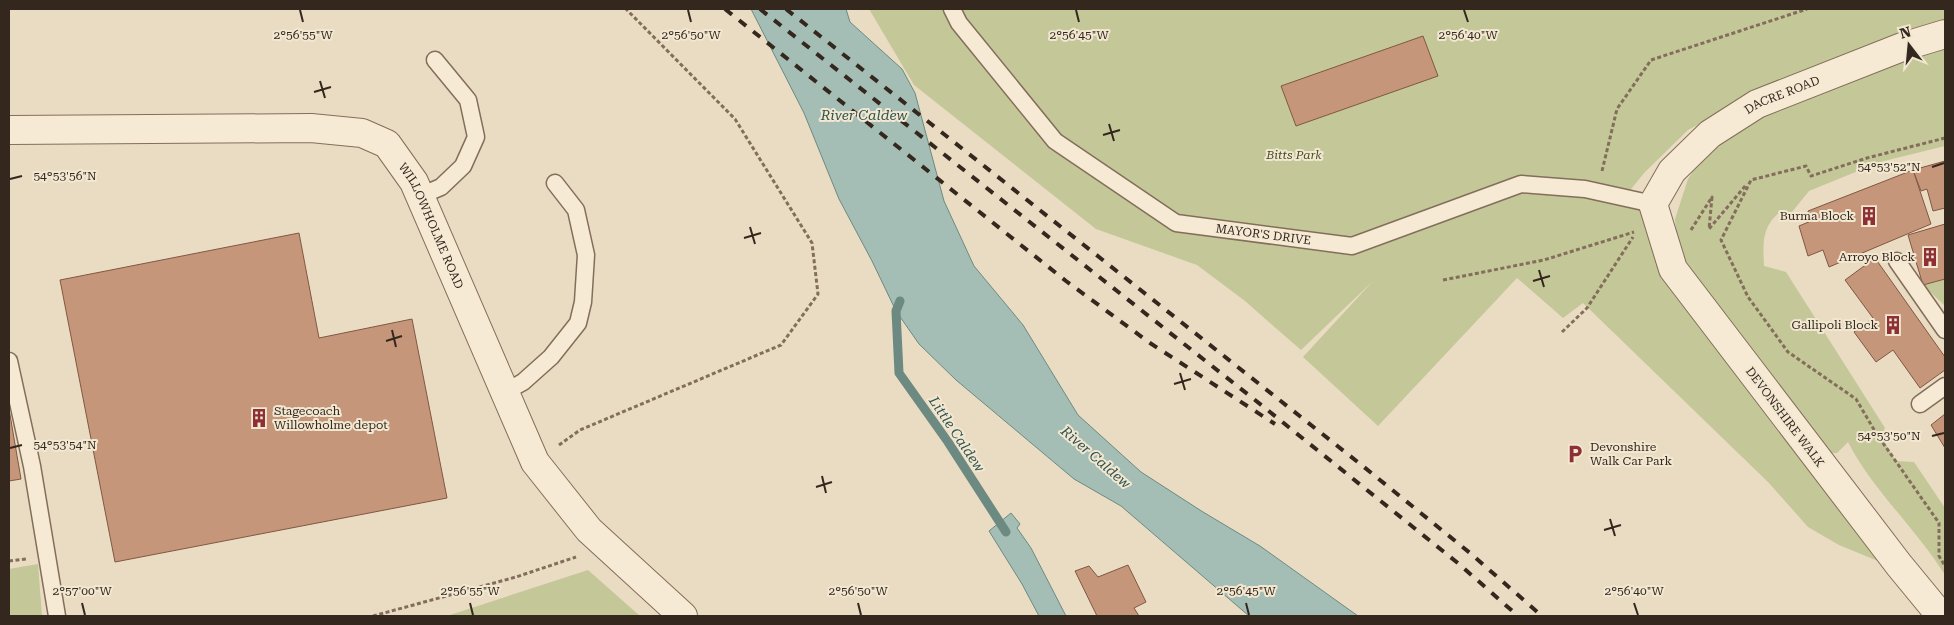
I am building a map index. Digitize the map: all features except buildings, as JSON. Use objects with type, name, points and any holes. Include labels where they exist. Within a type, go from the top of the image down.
[{"type":"street","name":"DACRE ROAD","points":[[1653,204],[1672,171],[1710,134],[1757,104],[1902,47],[1945,34]]},
{"type":"street","name":"WILLOWHOLME ROAD","points":[[9,130],[311,128],[362,133],[387,144],[414,182],[535,462],[589,530],[683,616]]},
{"type":"street","name":"DEVONSHIRE WALK","points":[[1653,204],[1673,269],[1887,550],[1941,616]]},
{"type":"lane","name":"MAYOR'S DRIVE","points":[[952,9],[959,23],[1055,142],[1176,223],[1352,246],[1521,184],[1585,190],[1653,204]]},
{"type":"lane","points":[[420,196],[441,187],[463,166],[476,136],[468,100],[435,60]]},
{"type":"lane","points":[[505,392],[523,382],[551,357],[578,323],[583,302],[586,255],[576,210],[555,183]]},
{"type":"lane","points":[[1897,262],[1945,330]]},
{"type":"lane","points":[[9,361],[32,466],[57,616]]},
{"type":"lane","points":[[1920,404],[1945,386]]},
{"type":"path","points":[[535,462],[580,430],[781,345],[818,294],[812,243],[735,119],[626,9]]},
{"type":"path","points":[[1601,176],[1617,109],[1651,60],[1807,9]]},
{"type":"path","points":[[1653,204],[1692,231],[1712,197],[1710,229],[1751,180],[1806,166],[1811,176],[1867,158],[1945,138]]},
{"type":"path","points":[[1751,180],[1721,240],[1748,298],[1788,352],[1856,399],[1876,433],[1939,523],[1939,556],[1945,566]]},
{"type":"path","points":[[1443,280],[1544,260],[1636,231],[1587,308],[1562,332]]},
{"type":"path","points":[[373,616],[516,577],[607,546]]},
{"type":"green space","name":"Bitts Park","points":[[869,9],[1945,9],[1945,26],[1763,90],[1688,130],[1645,172],[1627,194],[1650,219],[1676,230],[1675,219],[1688,179],[1710,145],[1742,123],[1913,54],[1945,45],[1945,146],[1880,162],[1809,191],[1792,212],[1781,211],[1774,217],[1765,236],[1763,250],[1764,266],[1786,272],[1885,428],[1881,437],[1896,461],[1914,462],[1945,508],[1945,575],[1921,541],[1870,477],[1848,442],[1837,453],[1813,454],[1883,563],[1839,545],[1808,527],[1769,483],[1583,303],[1563,318],[1517,278],[1378,426],[1303,357],[1373,281],[1301,350],[1245,301],[1197,265],[1096,229],[914,85]]},
{"type":"green space","points":[[1945,279],[1945,305],[1944,305],[1923,285]]},
{"type":"green space","points":[[38,564],[42,616],[9,616],[9,569]]},
{"type":"green space","points":[[588,570],[640,616],[447,616]]},
{"type":"water","name":"River Caldew","points":[[751,9],[846,9],[850,22],[902,69],[915,93],[944,201],[974,266],[1023,325],[1078,415],[1141,472],[1260,546],[1358,616],[1249,616],[1121,506],[1074,479],[956,380],[919,344],[896,311],[839,199],[804,113]]},
{"type":"water","points":[[1011,513],[1020,524],[1017,528],[1031,548],[1066,616],[1039,616],[1022,584],[989,531]]},
{"type":"waterway","name":"Little Caldew","points":[[900,301],[896,311],[899,373],[948,442],[1006,532]]},
{"type":"railway","points":[[725,9],[1066,281],[1150,343],[1275,424]]},
{"type":"railway","points":[[760,9],[1255,400],[1459,564],[1518,616]]},
{"type":"railway","points":[[786,9],[1364,467],[1470,553],[1542,616]]},
{"type":"place","name":"Burma Block","points":[[1869,216]]},
{"type":"place","name":"Arroyo Block","points":[[1930,257]]},
{"type":"place","name":"Gallipoli Block","points":[[1893,325]]},
{"type":"place","name":"Stagecoach Willowholme depot","points":[[259,418]]},
{"type":"place","name":"Devonshire Walk Car Park","points":[[1575,454]]}]
